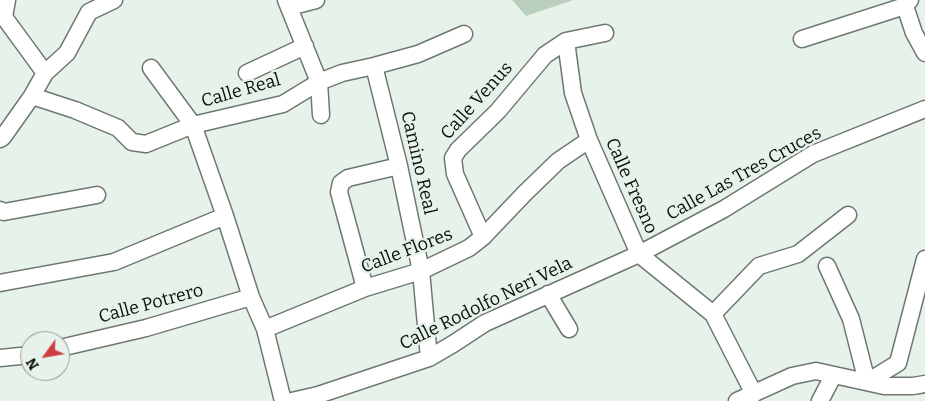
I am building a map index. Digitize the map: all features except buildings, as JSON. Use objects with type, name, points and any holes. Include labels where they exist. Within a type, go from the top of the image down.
[{"type":"street","points":[[7,0],[4,17],[45,73]]},
{"type":"street","points":[[0,140],[32,96],[45,73],[67,53],[88,6],[114,0]]},
{"type":"street","points":[[316,0],[288,4],[319,82],[321,115]]},
{"type":"street","points":[[802,39],[908,3],[914,33],[925,53]]},
{"type":"street","name":"Calle Venus","points":[[483,237],[455,174],[453,158],[458,150],[498,111],[545,55],[566,41],[605,33]]},
{"type":"street","name":"Calle Real","points":[[32,96],[75,110],[118,128],[132,142],[146,144],[193,125],[283,104],[319,82],[342,73],[418,54],[464,34]]},
{"type":"street","name":"Calle Fresno","points":[[566,41],[573,93],[589,140],[639,254],[713,314],[754,394]]},
{"type":"street","points":[[248,73],[305,46]]},
{"type":"street","name":"Camino Real","points":[[374,66],[399,166],[421,271],[429,358]]},
{"type":"street","points":[[151,68],[193,125],[251,297],[265,329],[283,401]]},
{"type":"street","name":"Calle Las Tres Cruces","points":[[639,254],[724,209],[813,154],[925,110]]},
{"type":"street","name":"Calle Flores","points":[[265,329],[365,288],[421,271],[469,248],[483,237],[525,192],[558,162],[589,140]]},
{"type":"street","points":[[365,288],[339,192],[341,183],[348,178],[399,166]]},
{"type":"street","points":[[0,210],[4,212],[97,195]]},
{"type":"street","points":[[713,314],[758,266],[798,254],[848,215]]},
{"type":"street","points":[[0,283],[114,262],[225,216]]},
{"type":"street","name":"Calle Rodolfo Neri Vela","points":[[292,401],[318,395],[429,358],[485,323],[639,254]]},
{"type":"street","points":[[867,382],[898,363],[925,259]]},
{"type":"street","points":[[827,266],[851,319],[867,382]]},
{"type":"street","points":[[548,294],[569,329]]},
{"type":"street","name":"Calle Potrero","points":[[70,346],[146,328],[251,297]]},
{"type":"street","points":[[0,358],[20,356]]},
{"type":"street","points":[[737,401],[792,376],[816,371],[884,386],[925,384]]},
{"type":"street","points":[[820,401],[833,376]]},
{"type":"green space","points":[[512,0],[573,0],[526,16]]}]
